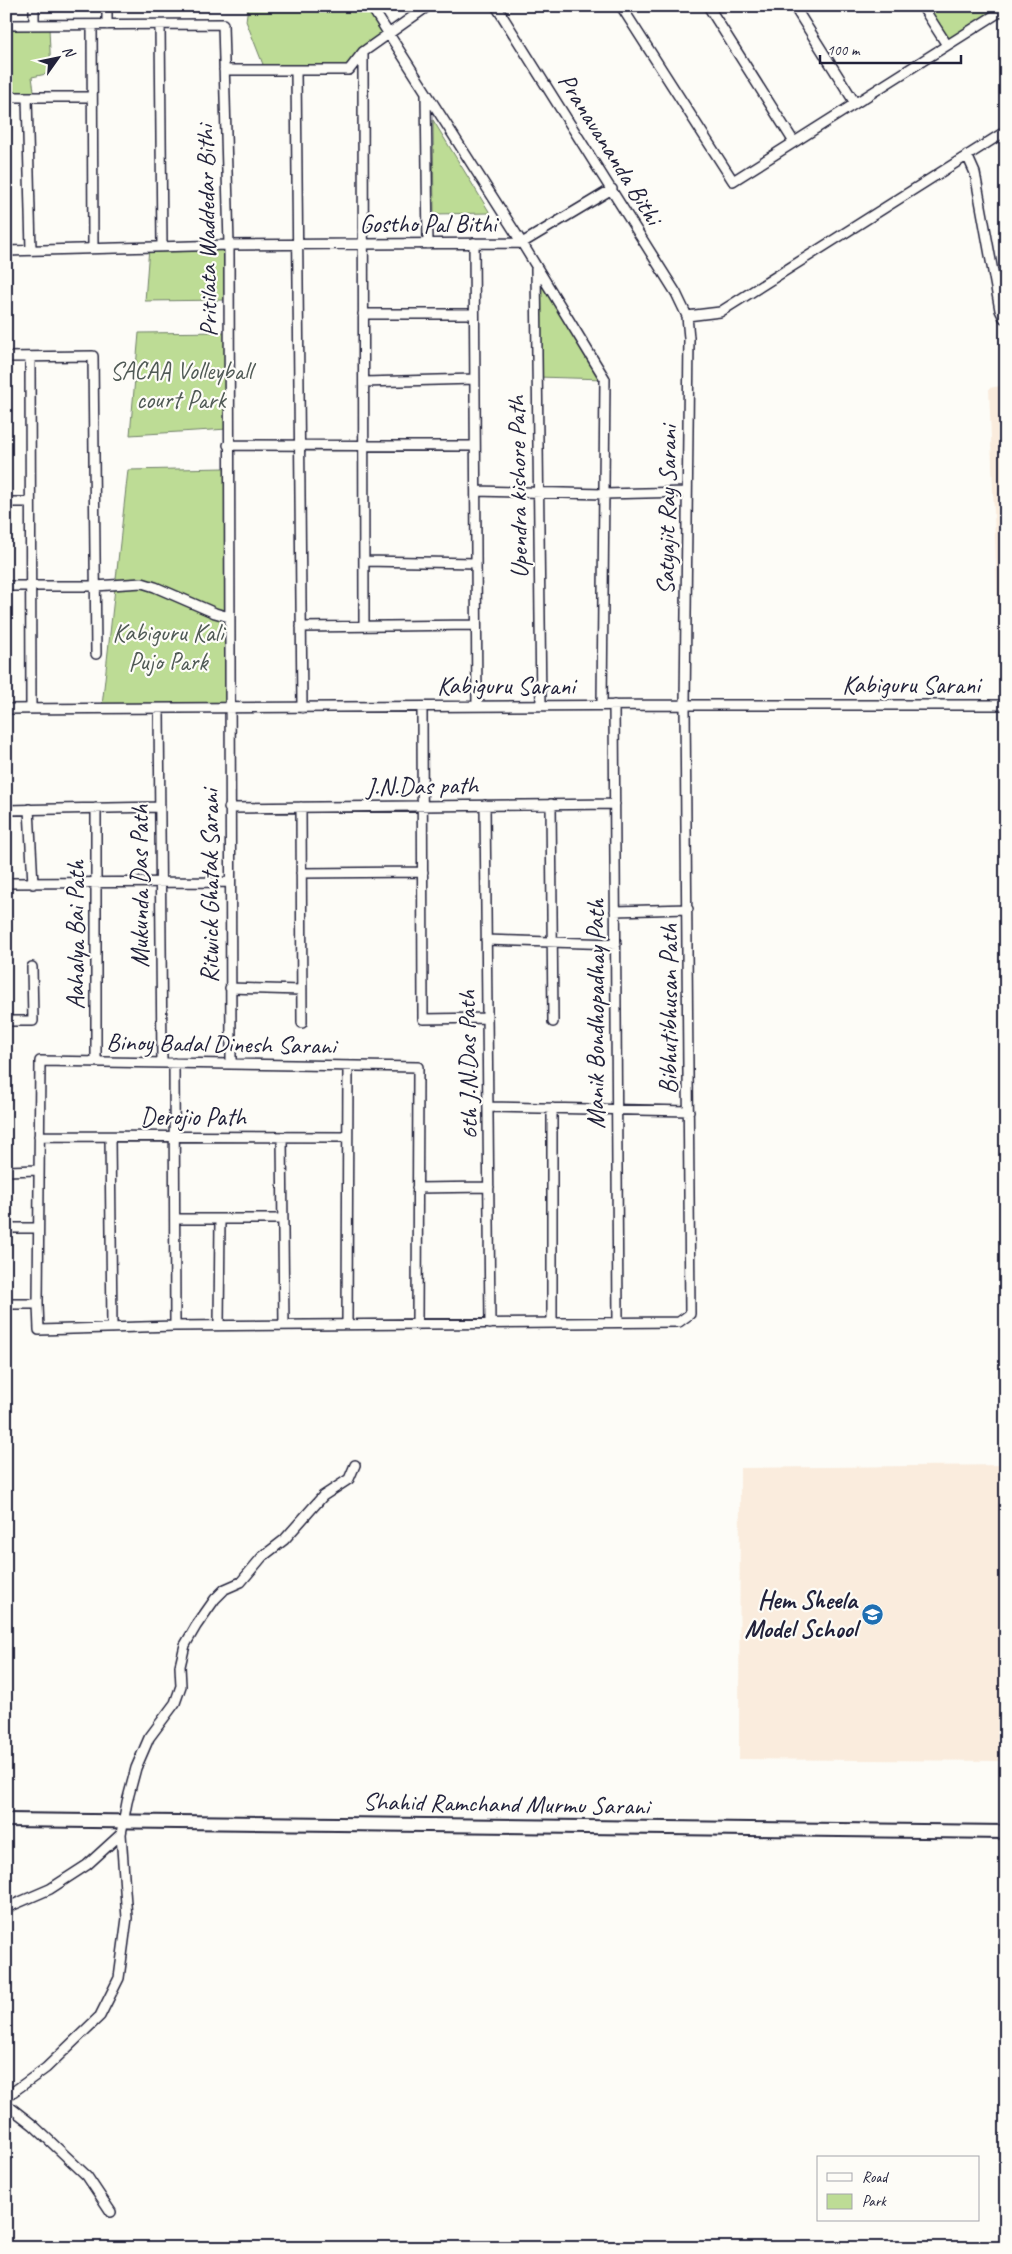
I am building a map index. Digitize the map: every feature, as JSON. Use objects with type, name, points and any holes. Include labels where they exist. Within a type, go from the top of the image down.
[{"type":"street","points":[[34,6],[34,25]]},
{"type":"street","points":[[106,6],[107,25]]},
{"type":"street","points":[[371,6],[522,243],[605,379],[602,705]]},
{"type":"street","points":[[224,70],[349,70],[363,52],[428,6]]},
{"type":"street","name":"Pranavananda Bithi","points":[[496,6],[676,293],[687,316]]},
{"type":"street","points":[[621,6],[733,181],[1006,8]]},
{"type":"street","points":[[708,6],[794,142]]},
{"type":"street","points":[[794,6],[855,103]]},
{"type":"street","points":[[922,6],[947,45]]},
{"type":"street","name":"Pritilata Waddedar Bithi","points":[[160,25],[223,24],[229,245],[229,708]]},
{"type":"street","points":[[6,25],[160,25],[162,247]]},
{"type":"street","points":[[92,25],[92,248]]},
{"type":"street","points":[[363,52],[364,626]]},
{"type":"street","points":[[296,70],[302,708]]},
{"type":"street","points":[[426,94],[428,244]]},
{"type":"street","points":[[6,97],[92,97]]},
{"type":"street","points":[[27,97],[31,250]]},
{"type":"street","points":[[687,316],[720,312],[1006,131]]},
{"type":"street","points":[[967,155],[975,173],[1000,310],[1004,318],[1006,318]]},
{"type":"street","name":"Gostho Pal Bithi","points":[[6,251],[229,245],[522,243],[612,190]]},
{"type":"street","points":[[474,243],[477,706]]},
{"type":"street","name":"Upendra kishore Path","points":[[536,267],[541,706]]},
{"type":"street","points":[[364,314],[474,314]]},
{"type":"street","name":"Satyajit Ray Sarani","points":[[685,705],[687,316]]},
{"type":"street","points":[[6,357],[93,356],[96,654]]},
{"type":"street","points":[[30,357],[31,709]]},
{"type":"street","points":[[364,382],[475,379]]},
{"type":"street","points":[[228,445],[475,446]]},
{"type":"street","points":[[476,491],[604,494],[686,492]]},
{"type":"street","points":[[6,502],[30,502]]},
{"type":"street","points":[[364,561],[476,563]]},
{"type":"street","points":[[6,586],[95,586],[142,583],[229,617]]},
{"type":"street","points":[[301,627],[476,625]]},
{"type":"street","name":"Kabiguru Sarani","points":[[6,709],[602,705],[1006,705]]},
{"type":"street","name":"Manik Bondhopadhay Path","points":[[614,705],[618,1322]]},
{"type":"street","name":"Bibhutibhusan Path","points":[[618,1322],[679,1322],[690,1314],[690,1111],[685,705]]},
{"type":"street","points":[[422,707],[423,1019],[487,1018]]},
{"type":"street","name":"Mukunda Das Path","points":[[160,708],[159,883],[162,1063]]},
{"type":"street","name":"Ritwick Ghatak Sarani","points":[[229,708],[231,1064]]},
{"type":"street","points":[[551,804],[553,1022]]},
{"type":"street","name":"J.N.Das path","points":[[229,808],[615,804]]},
{"type":"street","name":"6th J.N.Das Path","points":[[485,805],[490,1324]]},
{"type":"street","points":[[6,810],[160,807]]},
{"type":"street","points":[[301,807],[302,1024]]},
{"type":"street","name":"Aahalya Bai Path","points":[[96,808],[96,1062]]},
{"type":"street","points":[[29,809],[33,884]]},
{"type":"street","points":[[301,872],[423,872]]},
{"type":"street","points":[[6,883],[230,882]]},
{"type":"street","points":[[615,911],[688,909]]},
{"type":"street","points":[[486,940],[616,944]]},
{"type":"street","points":[[6,1021],[33,1021],[32,967]]},
{"type":"street","points":[[230,988],[302,990]]},
{"type":"street","name":"Binoy Badal Dinesh Sarani","points":[[112,1328],[38,1330],[40,1061],[418,1067],[416,1325]]},
{"type":"street","points":[[174,1063],[176,1326]]},
{"type":"street","points":[[346,1325],[348,1066]]},
{"type":"street","points":[[488,1107],[690,1111]]},
{"type":"street","points":[[552,1108],[552,1323]]},
{"type":"street","name":"Derojio Path","points":[[39,1136],[347,1137]]},
{"type":"street","points":[[110,1137],[112,1328],[618,1322]]},
{"type":"street","points":[[282,1137],[284,1325]]},
{"type":"street","points":[[6,1171],[39,1170]]},
{"type":"street","points":[[417,1188],[489,1187]]},
{"type":"street","points":[[175,1219],[283,1219]]},
{"type":"street","points":[[219,1326],[220,1219]]},
{"type":"street","points":[[6,1228],[38,1228]]},
{"type":"street","points":[[6,1304],[38,1304]]},
{"type":"street","points":[[6,2098],[46,2068],[100,2016],[119,1978],[127,1918],[121,1834],[126,1802],[136,1768],[149,1738],[175,1703],[180,1686],[180,1666],[185,1645],[214,1599],[225,1589],[241,1582],[262,1557],[284,1540],[316,1503],[349,1479],[355,1465]]},
{"type":"street","name":"Shahid Ramchand Murmu Sarani","points":[[6,1820],[1006,1832]]},
{"type":"street","points":[[6,1908],[50,1889],[87,1865],[121,1834]]},
{"type":"street","points":[[6,2104],[33,2125],[87,2176],[111,2212]]},
{"type":"shaded area","points":[[1006,385],[1006,687],[1001,687],[989,388]]},
{"type":"shaded area","name":"Hem Sheela Model School","points":[[1006,1465],[1006,1761],[739,1759],[740,1468]]},
{"type":"green space","points":[[248,6],[368,6],[386,35],[345,70],[264,67],[246,21]]},
{"type":"green space","points":[[922,6],[1003,6],[947,45]]},
{"type":"green space","points":[[6,26],[49,28],[51,73],[32,77],[35,97],[6,97]]},
{"type":"green space","points":[[433,120],[490,213],[434,214]]},
{"type":"green space","points":[[226,246],[227,300],[145,301],[149,247]]},
{"type":"green space","points":[[539,276],[605,379],[537,377]]},
{"type":"green space","name":"SACAA Volleyball court Park","points":[[226,332],[228,429],[130,435],[139,333]]},
{"type":"green space","name":"Kabiguru Kali Pujo Park","points":[[225,468],[229,708],[102,706],[128,470]]},
{"type":"place","name":"Hem Sheela Model School","points":[[873,1614]]}]
